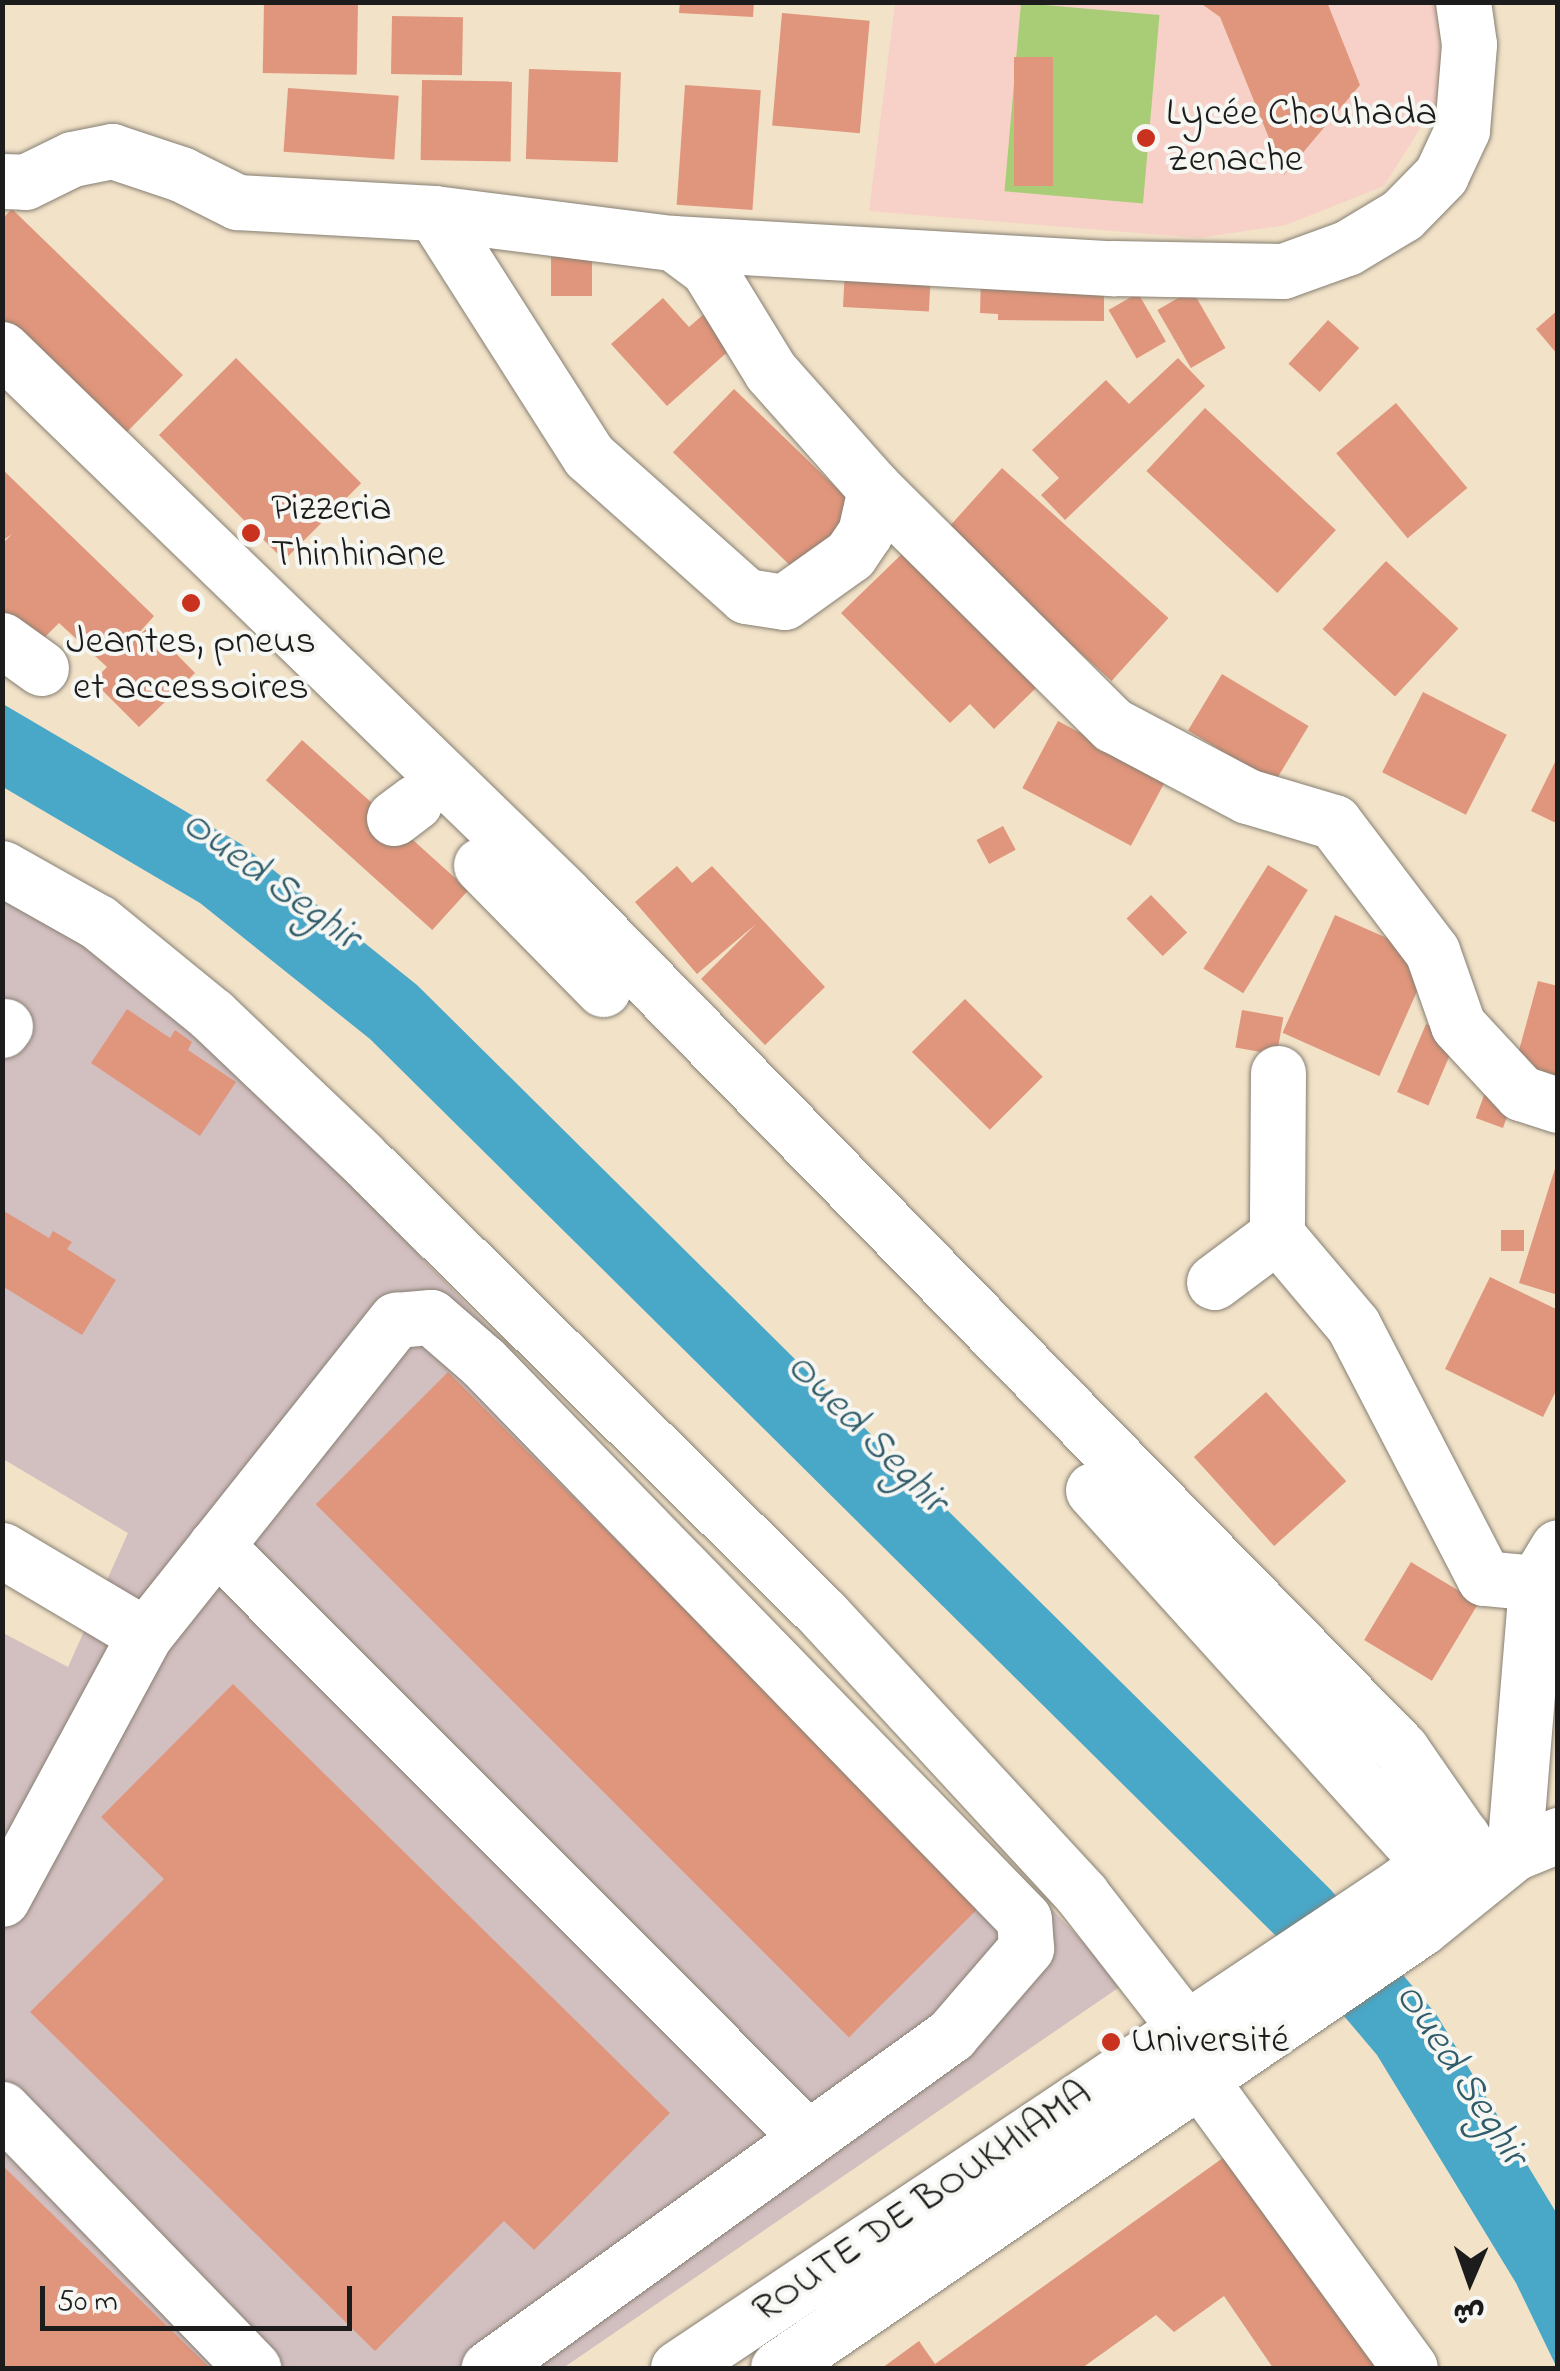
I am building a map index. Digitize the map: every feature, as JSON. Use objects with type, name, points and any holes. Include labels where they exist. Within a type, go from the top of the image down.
[{"type":"street","points":[[2,181],[25,182],[72,159],[112,151],[182,174],[237,202],[434,214],[673,242],[1113,268],[1283,271],[1347,248],[1402,216],[1441,174],[1462,130],[1469,44],[1463,2]]},
{"type":"street","points":[[434,214],[589,456],[746,596],[784,602],[850,555],[865,532],[875,489]]},
{"type":"street","points":[[673,242],[708,269],[771,372],[875,489],[1113,725],[1247,796],[1334,822],[1432,950],[1458,1026],[1521,1093],[1558,1105]]},
{"type":"street","points":[[2,349],[566,896],[1402,1748],[1467,1870]]},
{"type":"street","points":[[2,399],[405,810],[995,1383],[1467,1870]]},
{"type":"street","points":[[2,868],[98,922],[212,1015],[360,1156],[823,1614],[1195,2018]]},
{"type":"street","points":[[1278,1073],[1278,1235],[1353,1325],[1484,1578],[1547,1565],[1467,1870]]},
{"type":"street","points":[[1214,1282],[1278,1235]]},
{"type":"street","points":[[2,1898],[145,1635],[396,1320],[431,1316],[482,1362],[1024,1919],[1026,1948],[951,2035],[489,2368]]},
{"type":"street","points":[[216,1546],[808,2138]]},
{"type":"street","points":[[25,1563],[145,1635]]},
{"type":"street","name":"ROUTE DE BOUKHIAMA","points":[[678,2368],[1195,2018],[1467,1870]]},
{"type":"street","name":"ROUTE DE BOUKHIAMA","points":[[778,2368],[1221,2066],[1467,1870]]},
{"type":"street","points":[[1221,2066],[1410,2368]]},
{"type":"street","points":[[2,2110],[253,2368]]},
{"type":"shaded area","name":"Lycée Chouhada Zenache","points":[[895,3],[1437,3],[1444,90],[1384,186],[1286,225],[1199,238],[869,211]]},
{"type":"shaded area","points":[[2,887],[80,923],[334,1167],[1124,1984],[563,2368],[3,2368],[3,1633],[68,1667],[128,1533],[3,1459]]},
{"type":"green space","points":[[1021,3],[1159,15],[1143,203],[1005,191]]},
{"type":"water","name":"Oued Seghir","points":[[3,704],[241,844],[417,985],[1331,1890],[1436,2014],[1557,2214],[1557,2368],[1516,2283],[1377,2055],[1278,1938],[370,1039],[200,903],[3,787]]},
{"type":"building","points":[[264,2],[358,4],[357,75],[263,73]]},
{"type":"building","points":[[680,2],[754,2],[753,17],[679,13]]},
{"type":"building","points":[[1199,2],[1327,2],[1360,85],[1284,175],[1220,17]]},
{"type":"building","points":[[782,13],[870,21],[860,133],[772,126]]},
{"type":"building","points":[[392,16],[463,17],[462,75],[391,74]]},
{"type":"building","points":[[1014,57],[1053,57],[1053,186],[1014,186]]},
{"type":"building","points":[[529,69],[621,72],[618,162],[526,159]]},
{"type":"building","points":[[422,80],[512,82],[511,162],[421,160]]},
{"type":"building","points":[[685,85],[761,90],[752,210],[677,205]]},
{"type":"building","points":[[288,88],[399,96],[394,160],[284,152]]},
{"type":"building","points":[[12,209],[183,375],[119,440],[2,326],[2,219]]},
{"type":"building","points":[[551,257],[592,257],[592,296],[551,296]]},
{"type":"building","points":[[845,269],[931,274],[929,311],[843,307]]},
{"type":"building","points":[[981,275],[1104,277],[1104,321],[998,320],[998,314],[980,313]]},
{"type":"building","points":[[1192,290],[1226,348],[1191,368],[1157,310]]},
{"type":"building","points":[[1138,293],[1166,341],[1137,358],[1109,310]]},
{"type":"building","points":[[663,298],[689,327],[704,314],[733,347],[667,406],[611,344]]},
{"type":"building","points":[[1558,310],[1558,355],[1536,329]]},
{"type":"building","points":[[1328,320],[1359,348],[1320,392],[1289,364]]},
{"type":"building","points":[[236,358],[361,483],[284,560],[159,435]]},
{"type":"building","points":[[1178,358],[1205,386],[1065,520],[1041,495],[1059,478],[1032,450],[1106,380],[1129,404]]},
{"type":"building","points":[[734,389],[858,509],[797,572],[673,452]]},
{"type":"building","points":[[1396,403],[1467,488],[1408,538],[1336,453]]},
{"type":"building","points":[[1205,408],[1336,530],[1277,593],[1146,471]]},
{"type":"building","points":[[1002,468],[1168,618],[1112,681],[945,531]]},
{"type":"building","points":[[2,469],[154,616],[121,653],[149,626],[195,673],[139,727],[93,681],[107,667],[59,623],[37,645],[2,612],[2,544],[12,534],[2,541]]},
{"type":"building","points":[[906,550],[1039,685],[994,729],[970,704],[950,723],[841,613]]},
{"type":"building","points":[[1386,561],[1458,629],[1395,697],[1323,629]]},
{"type":"building","points":[[1222,674],[1309,726],[1275,783],[1188,731]]},
{"type":"building","points":[[1423,692],[1507,735],[1466,815],[1382,772]]},
{"type":"building","points":[[1058,721],[1167,779],[1131,846],[1022,788]]},
{"type":"building","points":[[302,740],[468,890],[432,930],[266,780]]},
{"type":"building","points":[[1558,756],[1558,824],[1531,811]]},
{"type":"building","points":[[1003,826],[1016,850],[989,864],[977,840]]},
{"type":"building","points":[[1268,865],[1308,890],[1243,993],[1203,968]]},
{"type":"building","points":[[677,866],[692,883],[712,866],[825,987],[765,1045],[701,979],[756,924],[697,974],[635,902]]},
{"type":"building","points":[[1151,895],[1187,932],[1163,956],[1127,919]]},
{"type":"building","points":[[1335,915],[1432,958],[1379,1076],[1283,1033]]},
{"type":"building","points":[[1538,981],[1558,986],[1558,1077],[1515,1065]]},
{"type":"building","points":[[965,999],[1043,1077],[990,1130],[912,1052]]},
{"type":"building","points":[[127,1009],[170,1038],[175,1030],[192,1042],[188,1050],[236,1082],[200,1136],[91,1063]]},
{"type":"building","points":[[1242,1010],[1283,1017],[1277,1055],[1235,1047]]},
{"type":"building","points":[[1426,1024],[1457,1037],[1428,1105],[1397,1092]]},
{"type":"building","points":[[1487,1087],[1514,1097],[1503,1128],[1476,1118]]},
{"type":"building","points":[[1558,1162],[1558,1295],[1519,1283]]},
{"type":"building","points":[[4,1211],[49,1238],[53,1231],[72,1242],[67,1249],[116,1280],[82,1335],[2,1286]]},
{"type":"building","points":[[1501,1230],[1524,1230],[1524,1251],[1501,1251]]},
{"type":"building","points":[[1490,1277],[1558,1310],[1558,1387],[1543,1417],[1445,1369]]},
{"type":"building","points":[[448,1372],[981,1905],[849,2037],[316,1504]]},
{"type":"building","points":[[1266,1392],[1346,1481],[1274,1546],[1194,1457]]},
{"type":"building","points":[[1411,1562],[1479,1603],[1432,1681],[1364,1640]]},
{"type":"building","points":[[233,1684],[670,2113],[534,2250],[504,2221],[375,2351],[30,2012],[164,1879],[101,1817]]},
{"type":"building","points":[[1234,2150],[1393,2368],[1273,2368],[1224,2296],[1174,2332],[1156,2315],[1082,2368],[882,2368],[919,2341],[935,2364]]},
{"type":"building","points":[[2,2165],[210,2368],[2,2368]]},
{"type":"place","name":"Lycée Chouhada Zenache","points":[[1146,138]]},
{"type":"place","name":"Pizzeria Thinhinane","points":[[251,533]]},
{"type":"place","name":"Jeantes, pneus et accessoires","points":[[191,603]]},
{"type":"place","name":"Université","points":[[1111,2042]]}]
